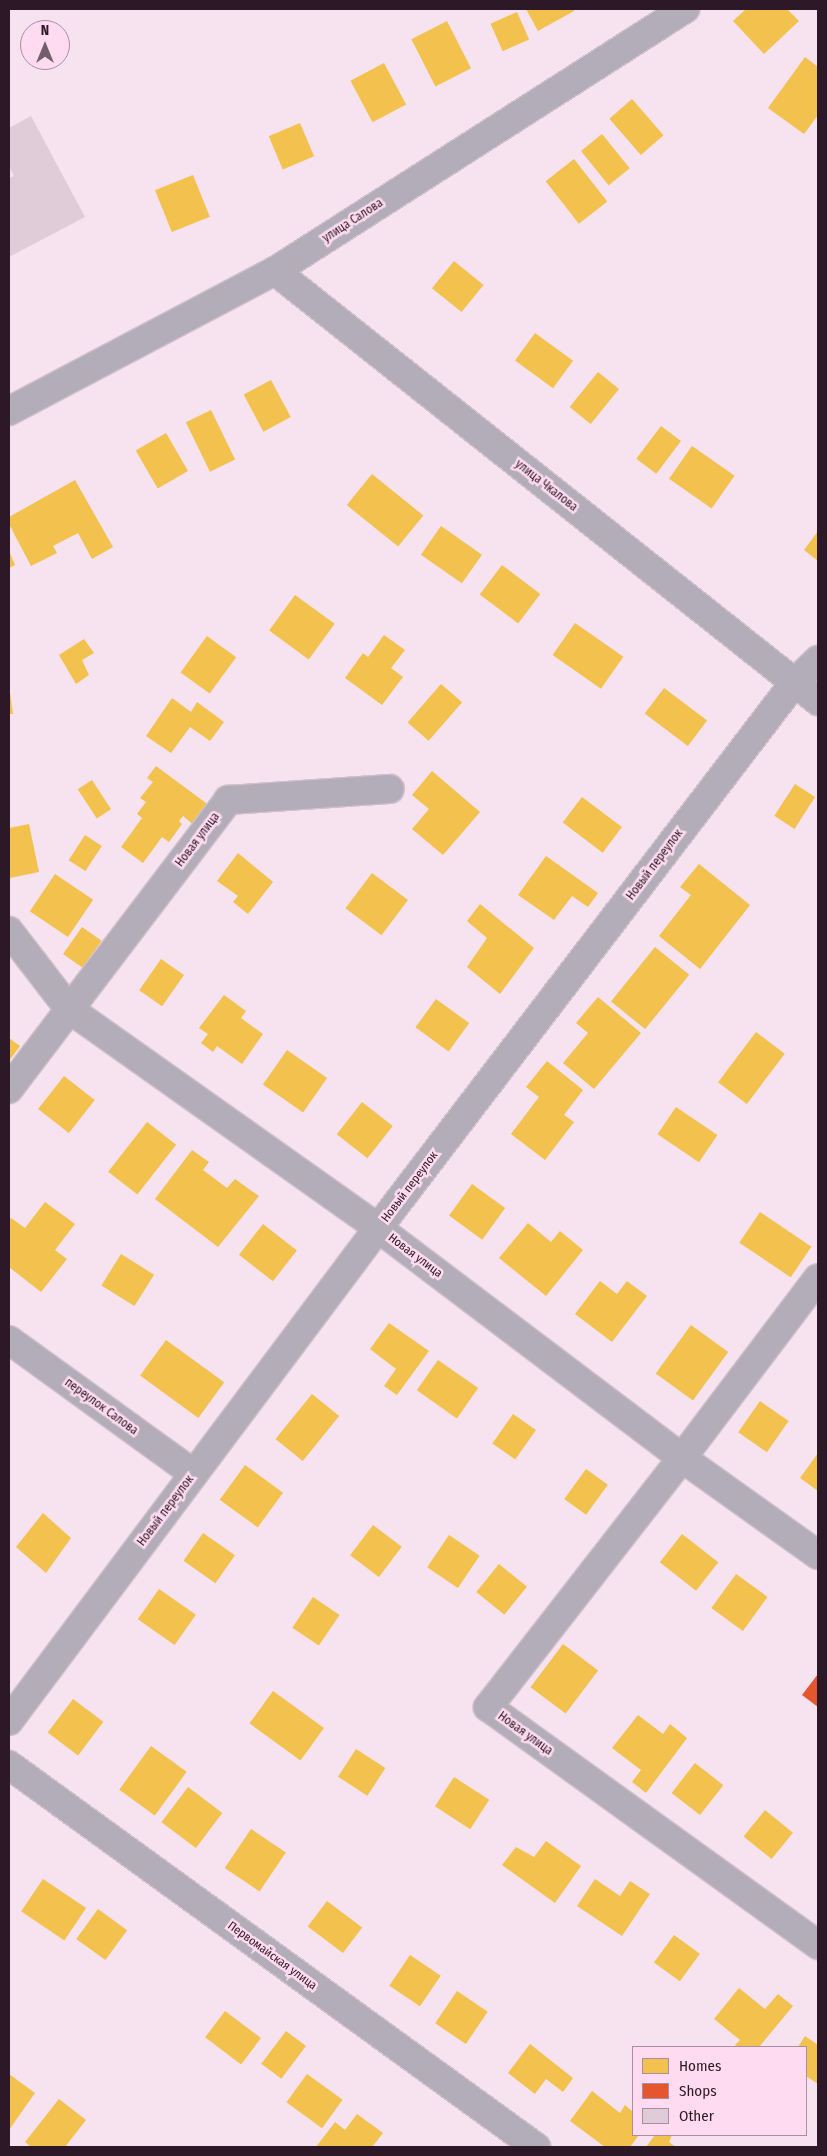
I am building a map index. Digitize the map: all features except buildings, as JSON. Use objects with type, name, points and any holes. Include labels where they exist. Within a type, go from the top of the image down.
[{"type":"street","name":"улица Салова","points":[[9,411],[275,271],[685,9]]},
{"type":"street","name":"улица Чкалова","points":[[275,271],[794,684],[818,701]]},
{"type":"street","name":"Новый переулок","points":[[9,1721],[378,1228],[794,684],[818,660]]},
{"type":"street","name":"Новая улица","points":[[9,1089],[228,800],[390,789]]},
{"type":"street","name":"Новая улица","points":[[9,931],[69,1009],[378,1228],[682,1458],[818,1555]]},
{"type":"street","name":"Новая улица","points":[[818,1278],[682,1458],[488,1707],[818,1945]]},
{"type":"street","name":"переулок Салова","points":[[9,1340],[194,1474]]},
{"type":"street","name":"Первомайская улица","points":[[9,1765],[536,2147]]}]
